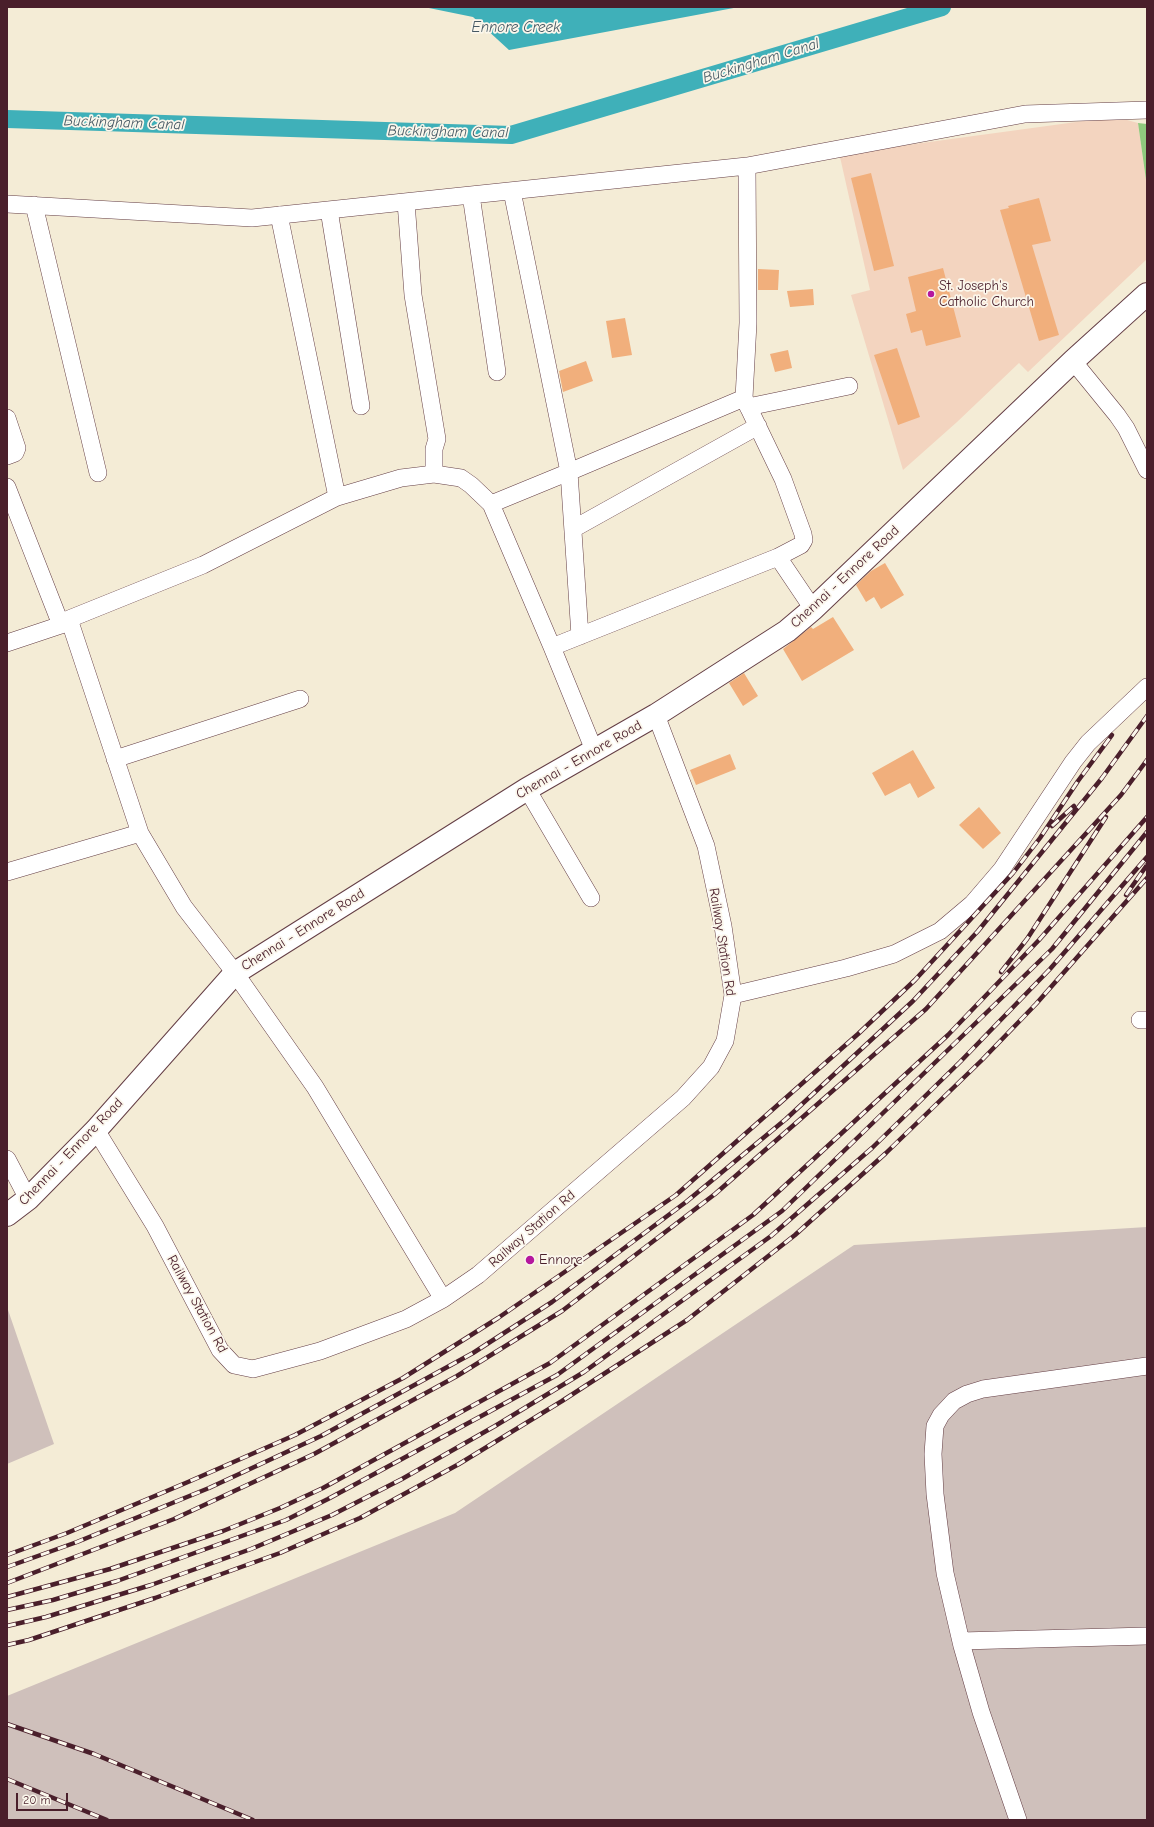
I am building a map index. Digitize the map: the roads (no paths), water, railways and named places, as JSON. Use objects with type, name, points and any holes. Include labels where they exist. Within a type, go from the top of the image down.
[{"type":"main road","name":"Chennai - Ennore Road","points":[[7,1215],[28,1199],[96,1130],[235,973],[527,789],[656,715],[787,632],[1073,361],[1147,294]]},
{"type":"street","points":[[7,204],[252,218],[747,166],[1025,114],[1147,110]]},
{"type":"street","points":[[552,647],[778,557],[801,545],[804,540],[783,478],[746,402],[748,323],[747,166]]},
{"type":"street","points":[[512,190],[569,472],[580,636]]},
{"type":"street","points":[[471,195],[497,372]]},
{"type":"street","points":[[406,202],[413,296],[437,439],[434,449],[434,474]]},
{"type":"street","points":[[34,205],[98,473]]},
{"type":"street","points":[[329,210],[361,406]]},
{"type":"street","points":[[279,215],[337,498]]},
{"type":"street","points":[[1073,361],[1120,419],[1147,470]]},
{"type":"street","points":[[491,504],[746,402],[848,386]]},
{"type":"street","points":[[7,418],[16,448],[15,453],[7,456]]},
{"type":"street","points":[[574,529],[758,426]]},
{"type":"street","points":[[7,643],[65,622],[203,565],[337,498],[401,478],[434,474],[461,478],[472,485],[491,504],[594,750]]},
{"type":"street","points":[[7,486],[65,622],[115,759],[140,833],[184,907],[235,973],[315,1087],[443,1298]]},
{"type":"street","points":[[778,557],[813,609]]},
{"type":"street","points":[[733,995],[846,968],[894,954],[940,931],[972,904],[1002,869],[1073,762],[1088,743],[1147,687]]},
{"type":"street","points":[[115,759],[300,699]]},
{"type":"street","name":"Railway Station Rd","points":[[96,1130],[155,1226],[220,1350],[234,1365],[253,1369],[320,1352],[406,1319],[443,1298],[478,1275],[683,1098],[711,1067],[725,1041],[733,995],[723,926],[706,846],[656,715]]},
{"type":"street","points":[[527,789],[591,898]]},
{"type":"street","points":[[7,872],[140,833]]},
{"type":"street","points":[[7,1159],[28,1199]]},
{"type":"street","points":[[1018,1820],[981,1712],[961,1641],[945,1573],[935,1494],[933,1437],[935,1426],[941,1415],[954,1401],[967,1394],[983,1389],[1147,1366]]},
{"type":"street","points":[[961,1641],[1147,1636]]},
{"type":"water","name":"Ennore Creek","points":[[424,7],[739,7],[509,50],[473,17]]},
{"type":"waterway","name":"Buckingham Canal","points":[[7,119],[511,135],[942,7]]},
{"type":"railway","points":[[7,1567],[77,1542],[209,1488],[321,1436],[473,1353],[552,1302],[686,1202],[786,1119],[913,1001],[978,931],[1102,778],[1147,716]]},
{"type":"railway","points":[[7,1555],[67,1533],[295,1435],[403,1378],[498,1318],[676,1195],[858,1034],[915,980],[1013,873],[1040,838],[1078,781],[1112,735]]},
{"type":"railway","points":[[7,1583],[174,1519],[314,1454],[457,1376],[562,1311],[715,1194],[926,1009],[1121,795],[1147,760]]},
{"type":"railway","points":[[1052,826],[1074,806]]},
{"type":"railway","points":[[1001,972],[1027,939],[1106,817]]},
{"type":"railway","points":[[7,1597],[110,1569],[223,1531],[280,1508],[323,1488],[550,1363],[753,1215],[948,1035],[1039,940],[1147,817]]},
{"type":"railway","points":[[7,1610],[53,1600],[117,1581],[286,1520],[328,1499],[557,1375],[782,1211],[1052,949],[1147,832]]},
{"type":"railway","points":[[7,1626],[46,1617],[151,1585],[251,1549],[332,1515],[402,1479],[495,1426],[584,1372],[771,1236],[872,1148],[960,1062],[1050,969],[1147,857]]},
{"type":"railway","points":[[1126,895],[1147,865]]},
{"type":"railway","points":[[7,1645],[29,1640],[155,1598],[280,1553],[360,1518],[459,1464],[562,1401],[687,1320],[795,1235],[886,1153],[982,1060],[1036,1004],[1147,878]]},
{"type":"railway","points":[[7,1724],[94,1754],[253,1820]]},
{"type":"railway","points":[[7,1779],[107,1820]]},
{"type":"place","name":"St. Joseph's Catholic Church","points":[[931,294]]},
{"type":"place","name":"Ennore","points":[[530,1260]]}]
